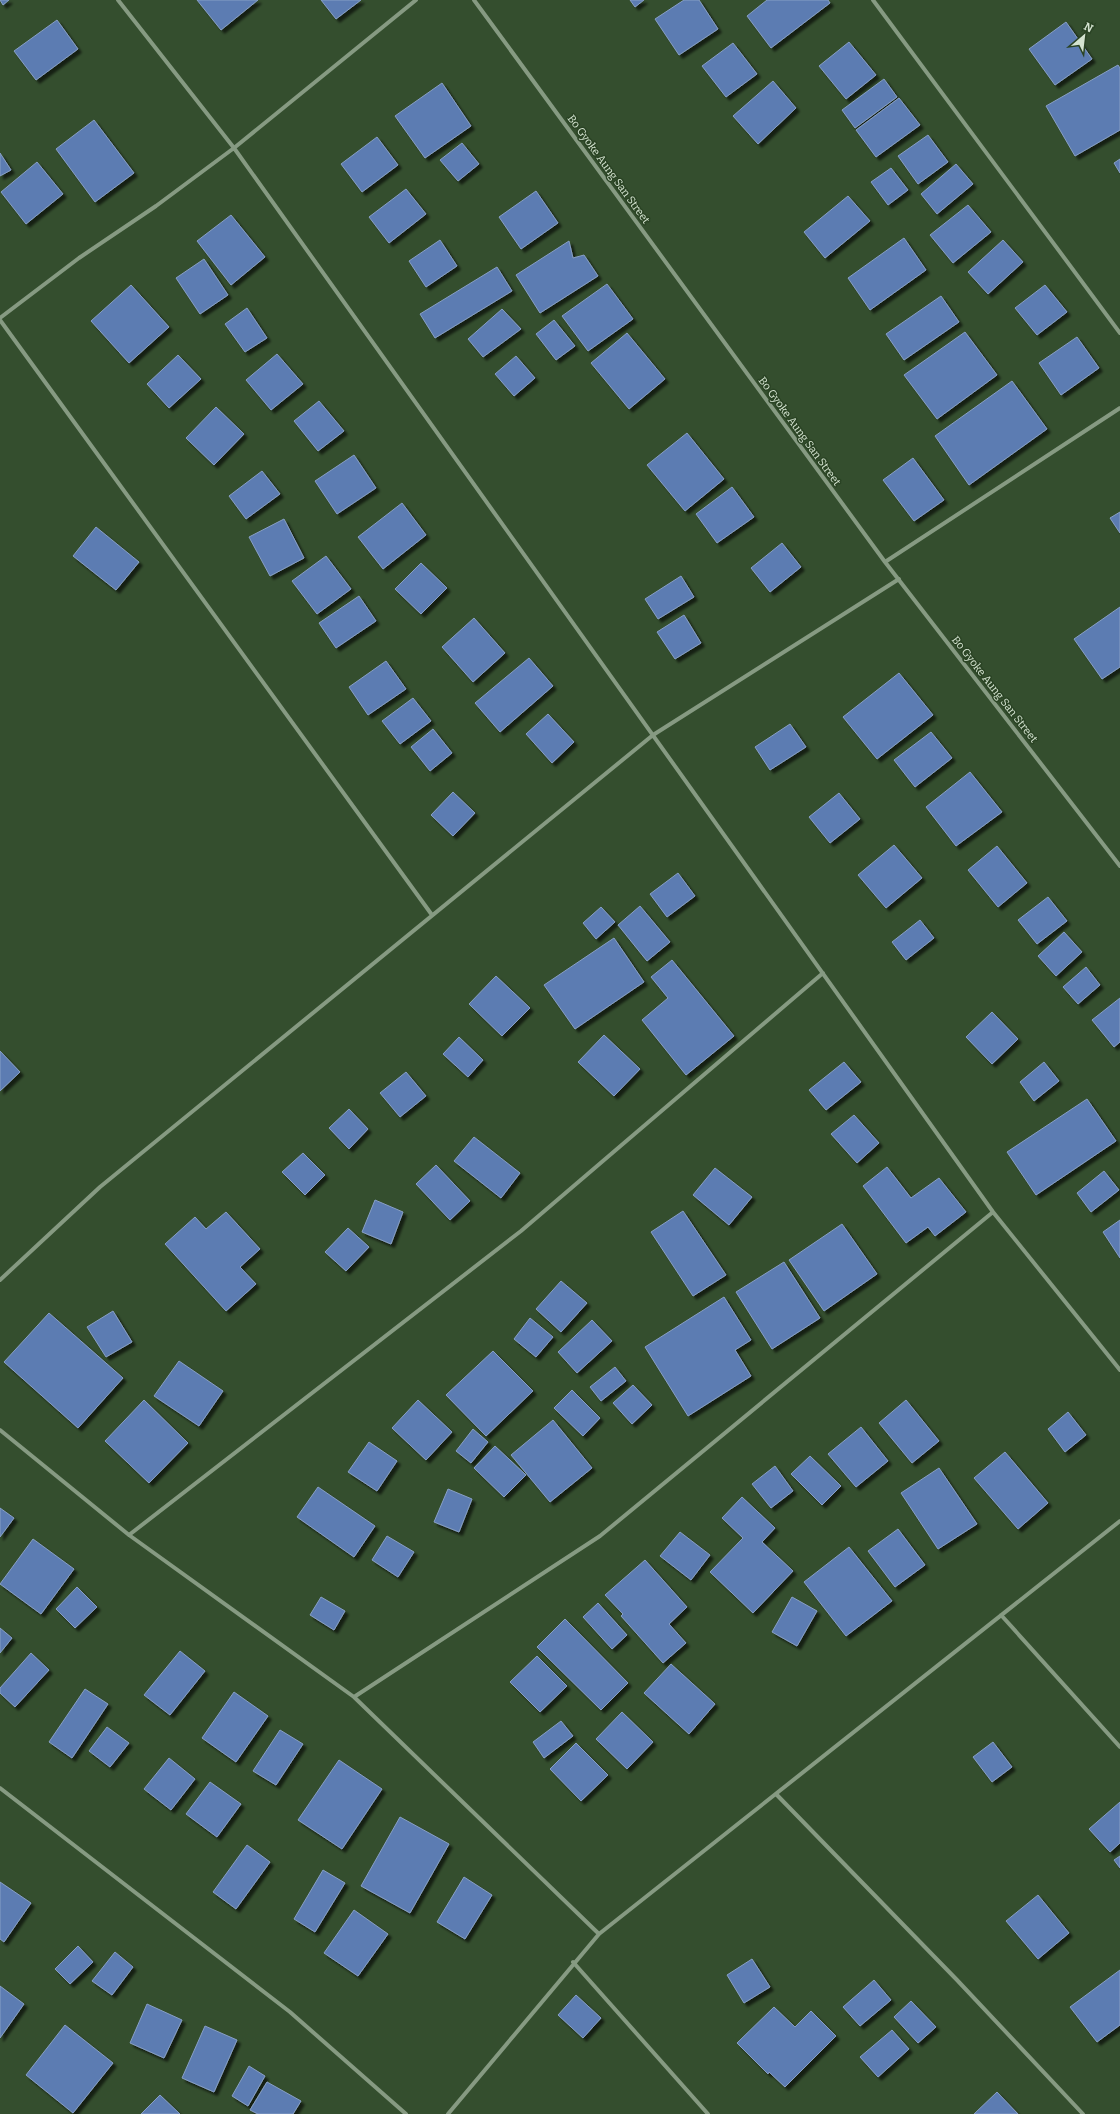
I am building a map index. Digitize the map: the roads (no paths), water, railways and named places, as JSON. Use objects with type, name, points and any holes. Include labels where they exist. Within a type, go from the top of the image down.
[{"type":"street","points":[[118,0],[234,148],[993,1212],[1120,1370]]},
{"type":"street","points":[[416,0],[234,148],[156,206],[78,258],[0,319],[432,915]]},
{"type":"street","name":"Bo Gyoke Aung San Street","points":[[474,0],[885,562],[1120,866]]},
{"type":"street","points":[[873,0],[1120,333]]},
{"type":"street","points":[[885,562],[1120,408]]},
{"type":"street","points":[[0,1280],[100,1187],[653,735],[899,579]]},
{"type":"street","points":[[129,1535],[521,1231],[823,973]]},
{"type":"street","points":[[354,1697],[600,1536],[993,1212]]},
{"type":"street","points":[[0,1430],[129,1535],[354,1697],[599,1934]]},
{"type":"street","points":[[448,2114],[573,1962],[599,1934],[1120,1521]]},
{"type":"street","points":[[1001,1615],[1120,1747]]},
{"type":"street","points":[[0,1788],[290,2012],[406,2114]]},
{"type":"street","points":[[776,1794],[957,1980],[1083,2114]]},
{"type":"street","points":[[573,1962],[708,2114]]}]
